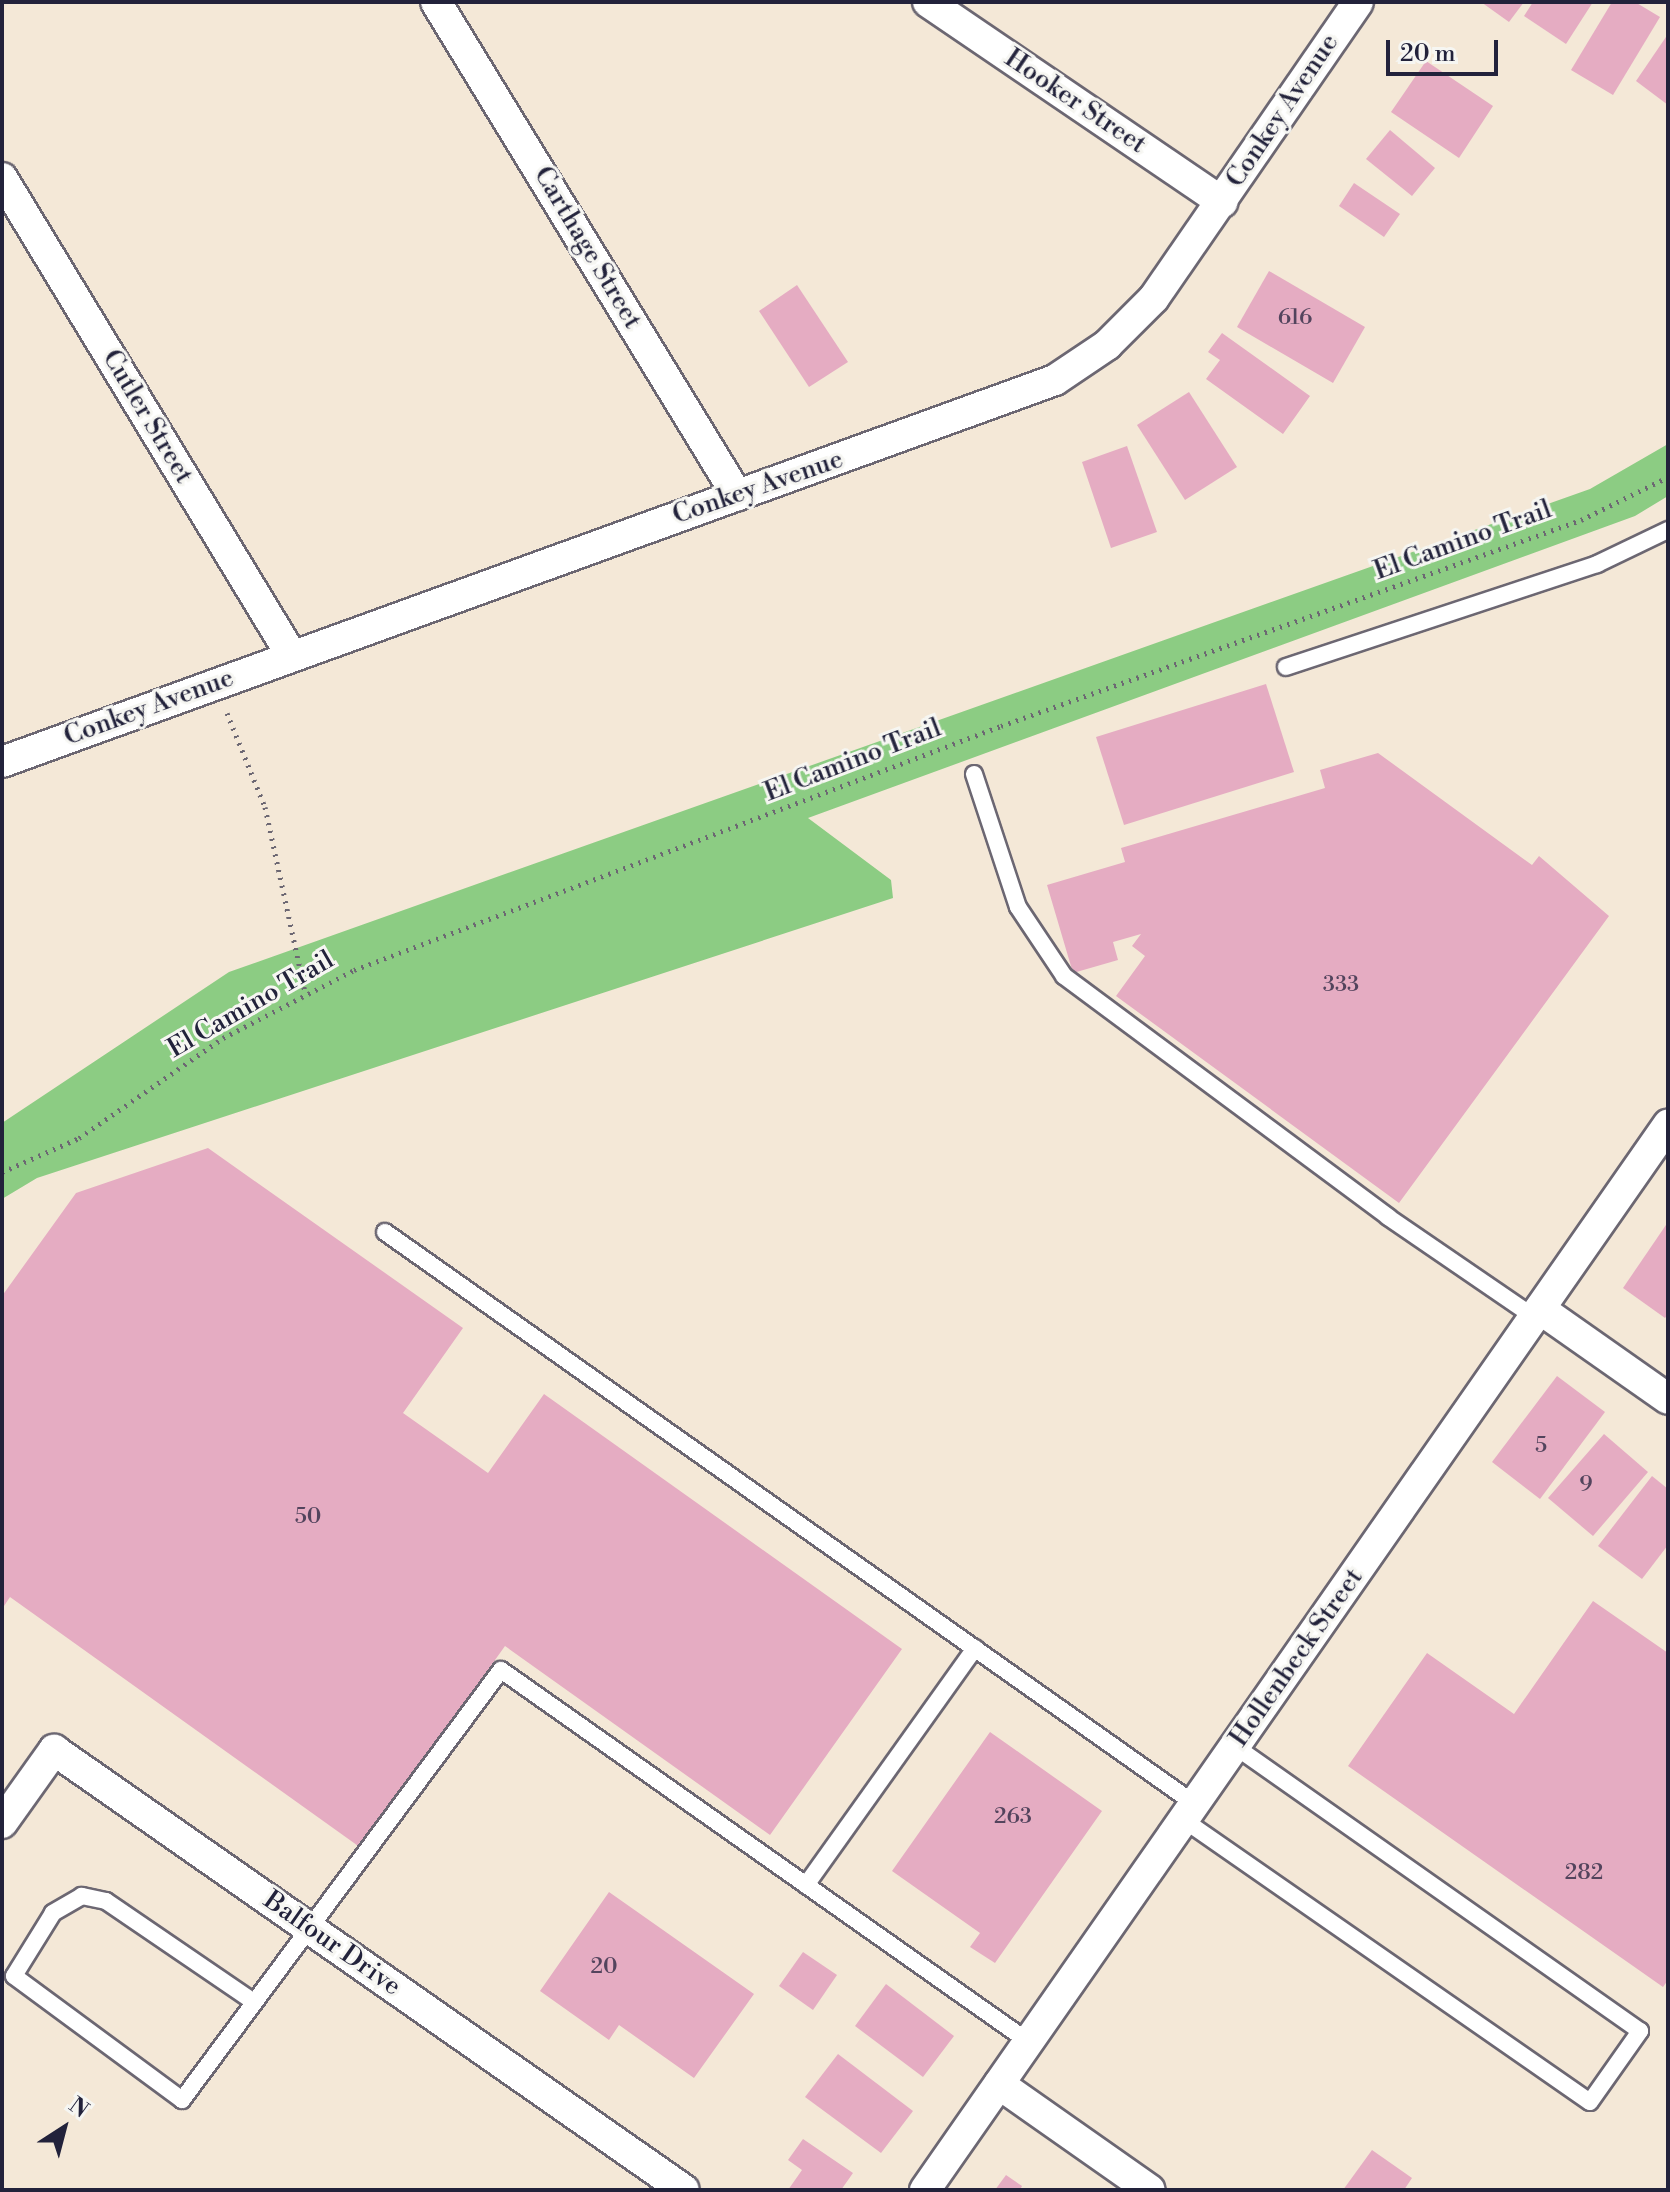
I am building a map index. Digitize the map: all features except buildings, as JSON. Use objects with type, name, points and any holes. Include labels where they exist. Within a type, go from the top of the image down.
[{"type":"street","name":"Carthage Street","points":[[436,2],[737,495]]},
{"type":"street","name":"Hooker Street","points":[[928,2],[1222,202]]},
{"type":"street","name":"Conkey Avenue","points":[[2,762],[737,495],[996,405],[1082,364],[1154,298],[1358,2]]},
{"type":"street","name":"Cutler Street","points":[[2,178],[292,656]]},
{"type":"street","name":"Hollenbeck Street","points":[[925,2190],[1668,1125]]},
{"type":"street","points":[[1537,1313],[1668,1399]]},
{"type":"street","name":"Balfour Drive","points":[[2,1823],[54,1750],[684,2190]]},
{"type":"street","points":[[999,2084],[1150,2190]]},
{"type":"lane","points":[[1286,667],[1597,564],[1668,530]]},
{"type":"lane","points":[[974,774],[1018,907],[1064,976],[1388,1217],[1537,1313]]},
{"type":"lane","points":[[385,1232],[975,1648],[1278,1884],[1590,2102],[1640,2031],[1235,1746]]},
{"type":"lane","points":[[806,1885],[975,1648]]},
{"type":"lane","points":[[254,2002],[106,1901],[82,1896],[53,1913],[14,1976],[182,2100],[312,1930],[501,1670],[1029,2042]]},
{"type":"path","name":"El Camino Trail","points":[[2,1172],[79,1138],[223,1038],[305,992],[1001,726],[1581,520],[1668,477]]},
{"type":"path","points":[[213,684],[247,753],[265,807],[305,992]]},
{"type":"green space","points":[[1668,444],[1668,496],[1635,516],[808,818],[891,880],[893,898],[37,1178],[2,1199],[2,1123],[229,972],[1590,489]]}]
